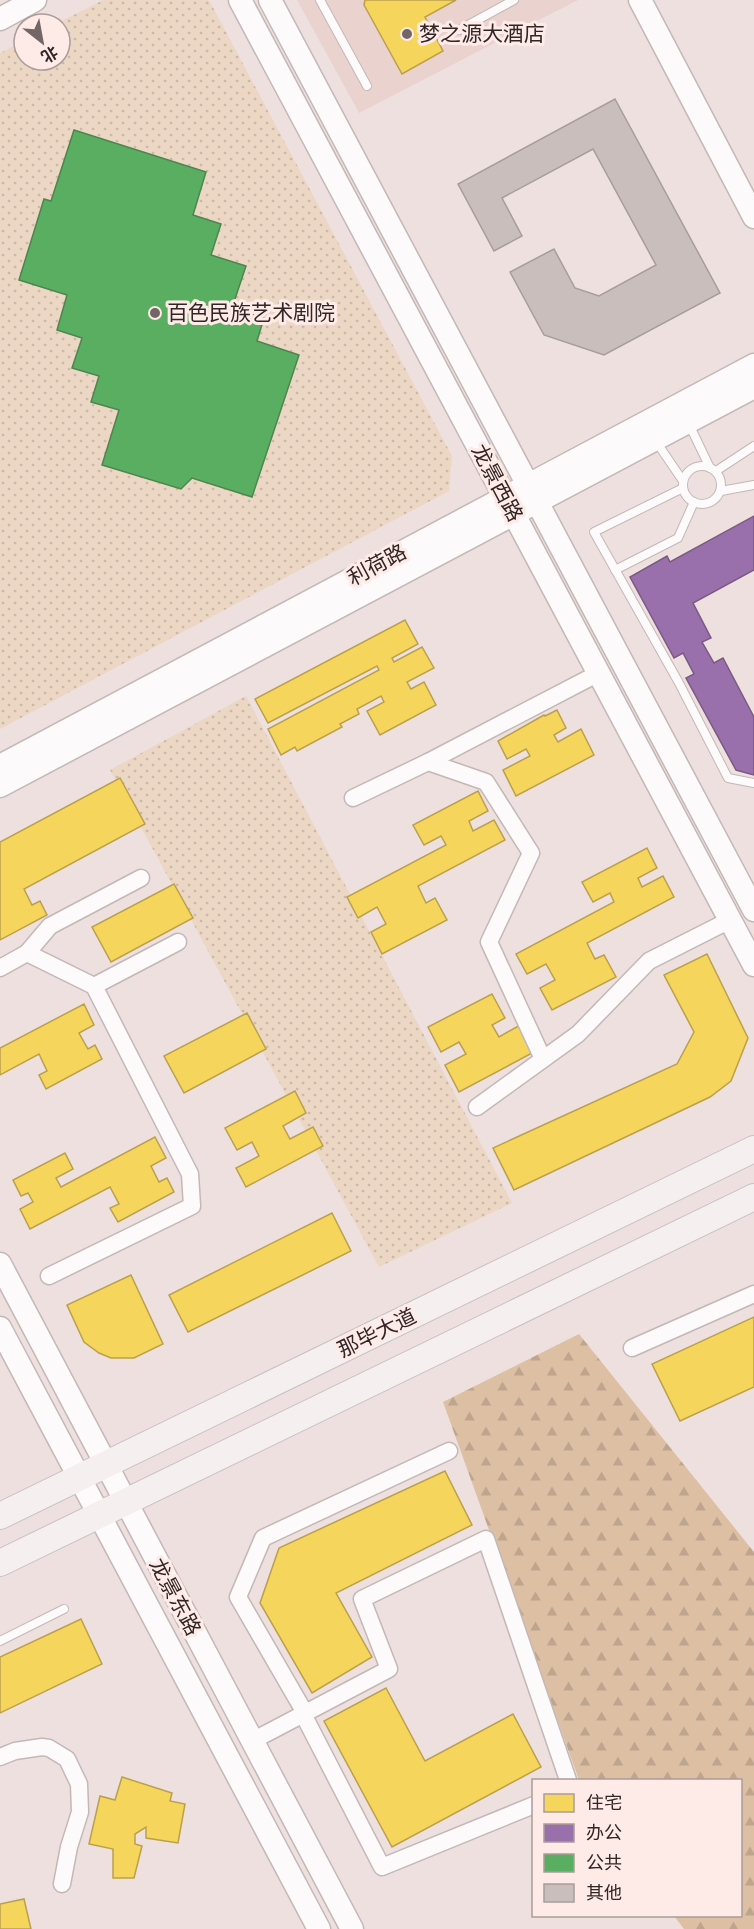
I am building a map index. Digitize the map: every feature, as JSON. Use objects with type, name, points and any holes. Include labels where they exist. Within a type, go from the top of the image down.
[{"type":"main road","points":[[0,19],[35,0]]},
{"type":"main road","name":"龙景西路","points":[[240,0],[754,965]]},
{"type":"main road","name":"龙景西路","points":[[270,0],[533,494],[748,885],[754,910]]},
{"type":"main road","points":[[640,0],[754,217]]},
{"type":"main road","name":"利荷路","points":[[0,766],[533,494],[754,365]]},
{"type":"main road","name":"利荷路","points":[[533,494],[655,440],[754,387]]},
{"type":"main road","name":"利荷路","points":[[0,786],[510,506]]},
{"type":"main road","points":[[725,911],[748,885]]},
{"type":"main road","name":"那毕大道","points":[[0,1516],[754,1149]]},
{"type":"main road","name":"那毕大道","points":[[0,1563],[754,1197]]},
{"type":"main road","name":"龙景东路","points":[[0,1264],[352,1929]]},
{"type":"main road","name":"龙景东路","points":[[0,1328],[319,1929]]},
{"type":"street","points":[[353,798],[428,762],[598,673]]},
{"type":"street","points":[[428,762],[486,782],[531,853],[489,942],[543,1059]]},
{"type":"street","points":[[0,968],[27,953],[50,926],[141,878]]},
{"type":"street","points":[[477,1107],[578,1034],[649,961],[725,911]]},
{"type":"street","points":[[94,986],[178,942]]},
{"type":"street","points":[[27,953],[94,986],[190,1174],[192,1206],[49,1276]]},
{"type":"street","points":[[632,1347],[754,1294]]},
{"type":"street","points":[[449,1451],[263,1538],[238,1596],[304,1714],[382,1867],[532,1806]]},
{"type":"street","points":[[252,1741],[389,1669],[362,1599],[486,1539],[568,1779]]},
{"type":"street","points":[[0,1757],[15,1751],[42,1747],[49,1748],[67,1759],[79,1784],[80,1812],[69,1847],[62,1884]]},
{"type":"lane","points":[[320,0],[367,86]]},
{"type":"lane","points":[[459,30],[514,0]]},
{"type":"lane","points":[[655,440],[689,499],[706,504],[712,501],[718,497],[722,484],[688,422]]},
{"type":"lane","points":[[754,446],[713,469],[704,466],[691,470],[683,485],[594,532],[679,683],[728,778],[754,783]]},
{"type":"lane","points":[[721,491],[754,485]]},
{"type":"lane","points":[[615,570],[678,538],[694,502]]},
{"type":"lane","points":[[0,1641],[64,1609]]},
{"type":"shaded area","points":[[103,0],[209,0],[452,456],[449,491],[0,729],[0,53],[12,47],[12,72],[72,72],[72,16]]},
{"type":"shaded area","points":[[297,0],[578,0],[359,113]]},
{"type":"shaded area","points":[[246,696],[512,1203],[379,1267],[110,770]]},
{"type":"green space","points":[[579,1334],[754,1552],[754,1929],[684,1929],[675,1917],[742,1917],[742,1779],[579,1779],[443,1402]]},
{"type":"building: 住宅","name":"梦之源大酒店","points":[[365,0],[456,0],[425,17],[443,51],[402,74],[364,5]]},
{"type":"building: 住宅","points":[[405,620],[418,644],[392,658],[394,662],[422,647],[434,668],[407,682],[411,689],[424,682],[436,705],[380,735],[367,711],[384,702],[381,696],[357,709],[359,714],[340,724],[342,727],[297,751],[295,747],[281,755],[268,729],[379,670],[377,666],[268,723],[255,699]]},
{"type":"building: 住宅","points":[[557,710],[566,728],[554,735],[558,742],[581,729],[594,755],[516,796],[503,770],[530,756],[526,749],[507,759],[498,741]]},
{"type":"building: 住宅","points":[[120,778],[145,824],[24,889],[32,905],[40,901],[47,915],[0,940],[0,842]]},
{"type":"building: 住宅","points":[[478,791],[488,811],[469,821],[473,831],[494,820],[505,840],[418,886],[426,903],[435,898],[447,920],[382,954],[371,932],[386,924],[377,907],[358,918],[347,897],[446,845],[441,836],[424,845],[413,825]]},
{"type":"building: 住宅","points":[[647,848],[657,868],[638,878],[642,887],[663,876],[674,897],[587,943],[595,959],[604,955],[616,977],[552,1010],[540,988],[555,980],[546,964],[527,974],[516,954],[614,902],[610,893],[593,902],[582,882]]},
{"type":"building: 住宅","points":[[174,884],[193,918],[111,962],[92,927]]},
{"type":"building: 住宅","points":[[707,954],[748,1038],[731,1081],[710,1097],[514,1190],[493,1148],[677,1064],[694,1032],[664,975]]},
{"type":"building: 住宅","points":[[492,994],[505,1018],[492,1025],[499,1037],[520,1025],[534,1052],[459,1092],[445,1065],[466,1054],[459,1042],[441,1052],[428,1027]]},
{"type":"building: 住宅","points":[[84,1004],[94,1025],[79,1033],[88,1049],[95,1045],[102,1059],[46,1089],[39,1075],[47,1071],[39,1054],[0,1075],[0,1048]]},
{"type":"building: 住宅","points":[[247,1013],[266,1049],[184,1093],[164,1056]]},
{"type":"building: 住宅","points":[[295,1091],[306,1113],[283,1126],[290,1139],[313,1127],[323,1146],[246,1187],[236,1168],[259,1156],[252,1142],[237,1150],[225,1128]]},
{"type":"building: 住宅","points":[[155,1137],[166,1158],[151,1166],[159,1182],[167,1178],[174,1192],[118,1222],[110,1208],[119,1204],[110,1187],[30,1229],[20,1209],[33,1202],[28,1193],[21,1196],[13,1180],[65,1153],[73,1169],[56,1178],[61,1187]]},
{"type":"building: 住宅","points":[[332,1213],[351,1251],[188,1332],[169,1295]]},
{"type":"building: 住宅","points":[[131,1275],[163,1344],[134,1358],[111,1358],[99,1353],[84,1342],[67,1305]]},
{"type":"building: 住宅","points":[[754,1317],[754,1387],[680,1421],[652,1364]]},
{"type":"building: 住宅","points":[[445,1471],[472,1525],[336,1593],[372,1657],[312,1693],[260,1603],[279,1548]]},
{"type":"building: 住宅","points":[[81,1619],[102,1664],[0,1713],[0,1657]]},
{"type":"building: 住宅","points":[[386,1688],[425,1761],[513,1714],[541,1767],[392,1847],[324,1721]]},
{"type":"building: 住宅","points":[[122,1777],[172,1793],[170,1801],[185,1804],[178,1843],[146,1838],[146,1827],[135,1834],[135,1844],[142,1846],[134,1878],[113,1878],[113,1849],[89,1844],[100,1796],[115,1800]]},
{"type":"building: 住宅","points":[[24,1899],[31,1929],[0,1929],[0,1904]]},
{"type":"building: 办公","points":[[754,516],[754,570],[693,603],[711,638],[702,642],[714,663],[723,658],[754,717],[754,775],[736,770],[686,678],[694,674],[683,653],[674,658],[630,577],[667,556],[670,562]]},
{"type":"building: 公共","name":"百色民族艺术剧院","points":[[74,130],[206,172],[193,215],[221,224],[211,255],[246,266],[232,308],[264,318],[257,341],[299,355],[252,497],[192,478],[181,489],[102,465],[119,410],[91,402],[99,376],[72,368],[82,338],[57,330],[67,295],[19,280],[44,199],[51,201]]},
{"type":"building: 其他","points":[[615,99],[720,293],[604,355],[544,335],[510,272],[554,249],[575,288],[599,296],[656,265],[593,149],[502,198],[522,236],[494,251],[458,184]]},
{"type":"place","name":"梦之源大酒店","points":[[407,34]]},
{"type":"place","name":"百色民族艺术剧院","points":[[155,313]]}]
